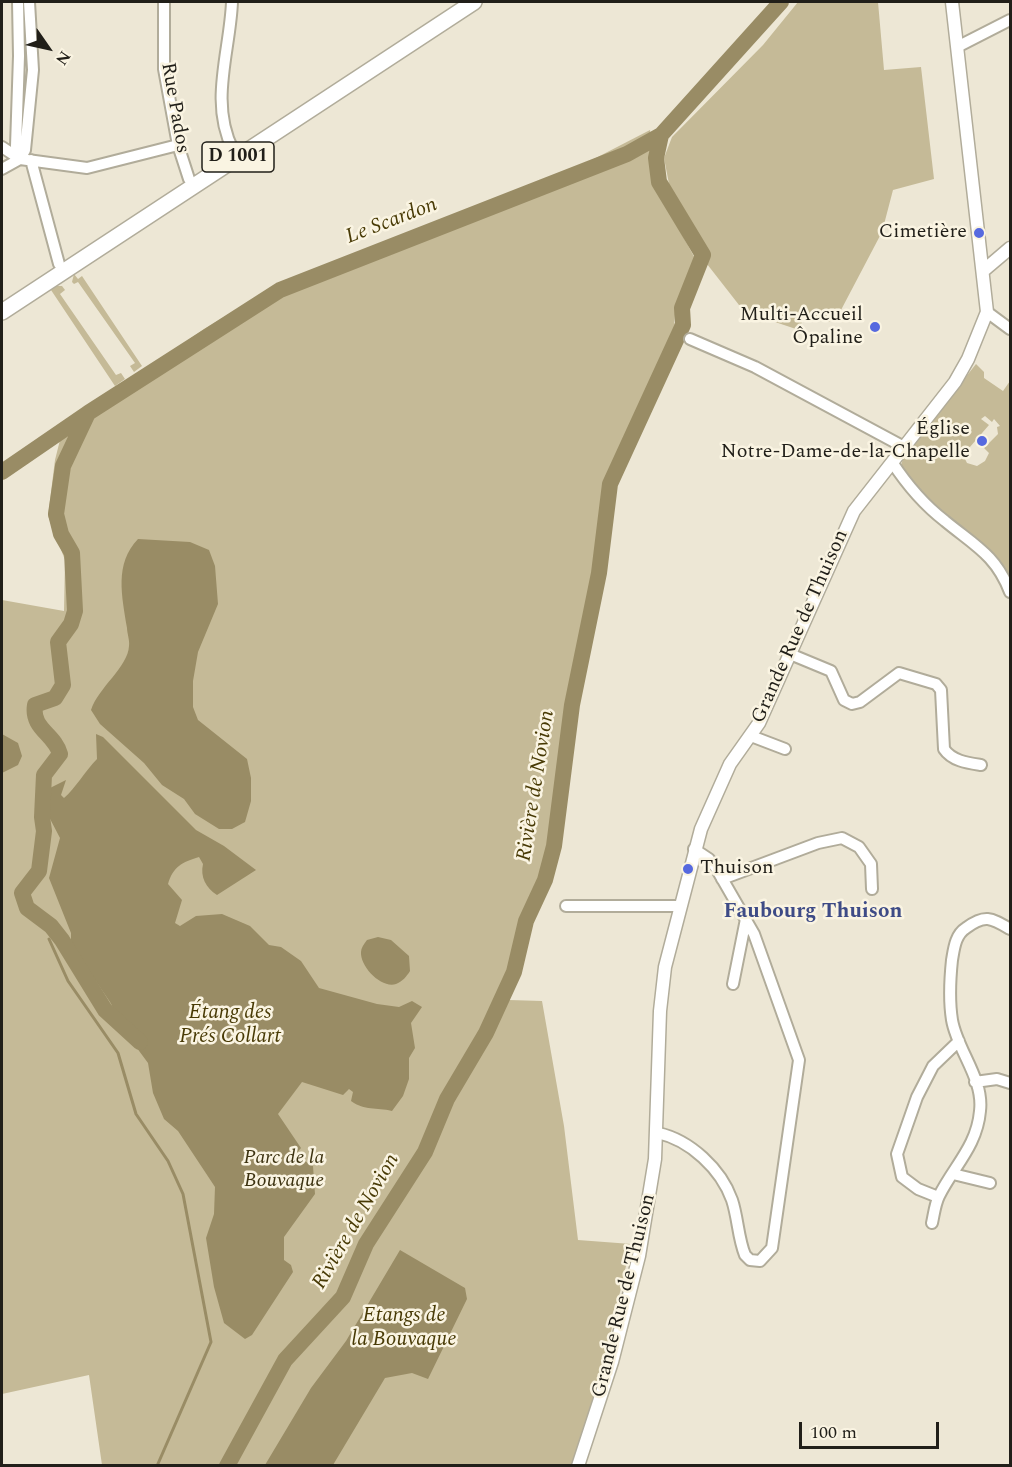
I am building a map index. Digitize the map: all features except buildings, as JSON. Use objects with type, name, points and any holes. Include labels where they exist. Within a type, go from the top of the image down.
[{"type":"main road","name":"D 1001","points":[[2,302],[459,2]]},
{"type":"main road","name":"D 1001","points":[[2,312],[474,2]]},
{"type":"street","points":[[18,2],[16,146],[26,160]]},
{"type":"street","points":[[29,2],[33,70],[26,160],[59,264]]},
{"type":"street","name":"Rue Pados","points":[[164,2],[164,69],[178,145],[189,179]]},
{"type":"street","points":[[231,2],[220,99],[227,139],[232,150]]},
{"type":"street","name":"Grande Rue de Thuison","points":[[578,1466],[626,1310],[652,1185],[658,1133],[660,1011],[665,967],[694,849],[713,797],[730,764],[751,736],[854,511],[955,382],[968,359],[987,312],[952,2]]},
{"type":"street","points":[[957,47],[1011,20]]},
{"type":"street","points":[[2,147],[26,160],[87,168],[178,145]]},
{"type":"street","points":[[2,169],[26,160]]},
{"type":"street","points":[[983,271],[1011,248]]},
{"type":"street","points":[[987,312],[1011,330]]},
{"type":"street","points":[[690,339],[755,367],[904,447]]},
{"type":"street","points":[[892,462],[912,491],[944,521],[983,549],[1000,568],[1011,592]]},
{"type":"street","points":[[790,654],[831,671],[844,700],[852,704],[860,702],[899,673],[936,684],[941,690],[944,749],[948,754],[966,763],[981,765]]},
{"type":"street","points":[[751,736],[785,749]]},
{"type":"street","points":[[722,879],[818,843],[842,838],[859,847],[871,864],[872,889]]},
{"type":"street","points":[[658,1133],[674,1137],[707,1161],[725,1183],[732,1201],[745,1256],[750,1260],[760,1261],[767,1256],[772,1248],[799,1075],[799,1060],[754,934],[709,859],[694,849]]},
{"type":"street","points":[[566,906],[679,906]]},
{"type":"street","points":[[932,1223],[938,1197],[965,1157],[978,1127],[981,1107],[975,1082],[952,1020],[950,976],[954,945],[962,930],[977,920],[992,918],[1011,929]]},
{"type":"street","points":[[733,984],[746,920]]},
{"type":"street","points":[[938,1197],[918,1189],[902,1177],[897,1154],[917,1097],[933,1066],[959,1041]]},
{"type":"street","points":[[975,1082],[997,1079],[1011,1083]]},
{"type":"street","points":[[954,1174],[990,1183]]},
{"type":"green space","points":[[798,2],[878,2],[884,70],[921,67],[934,179],[893,190],[882,232],[841,310],[829,322],[804,316],[799,330],[763,318],[739,305],[707,264],[702,239],[670,189],[664,158],[672,137],[763,45]]},
{"type":"green space","name":"Parc de la Bouvaque","points":[[650,130],[654,184],[697,262],[676,306],[674,323],[685,330],[615,486],[602,573],[576,706],[557,847],[546,883],[529,920],[509,1000],[542,1001],[564,1126],[578,1240],[631,1244],[594,1406],[571,1465],[102,1465],[89,1375],[2,1394],[2,600],[64,611],[65,560],[48,516],[55,460],[65,420],[147,369],[204,329],[281,283],[588,162]]},
{"type":"green space","points":[[74,274],[78,279],[82,276],[142,366],[134,372],[130,366],[135,363],[78,282],[74,284],[72,282]]},
{"type":"green space","points":[[62,286],[65,290],[60,294],[116,375],[121,373],[125,379],[115,386],[51,290]]},
{"type":"green space","points":[[976,364],[984,372],[984,378],[1003,391],[1010,381],[1010,581],[988,548],[940,512],[919,491],[901,468],[903,457]],"holes":[[[985,416],[992,422],[994,419],[1000,426],[997,427],[998,434],[984,448],[989,453],[985,461],[977,466],[967,463],[963,455],[989,425],[981,419]]]},
{"type":"water","points":[[138,539],[190,542],[209,550],[215,566],[218,604],[198,652],[193,681],[193,707],[198,720],[247,759],[251,778],[251,801],[245,822],[232,829],[219,829],[195,814],[184,799],[162,785],[144,763],[100,724],[91,710],[124,662],[127,654],[129,642],[122,592],[123,570],[125,559]]},
{"type":"water","points":[[2,734],[18,743],[22,756],[18,765],[2,773]]},
{"type":"water","name":"Étang des Prés Collart","points":[[96,734],[103,737],[196,830],[224,846],[256,870],[217,895],[205,882],[202,873],[203,864],[199,857],[183,863],[173,873],[168,884],[182,900],[175,923],[180,926],[196,916],[222,914],[250,926],[269,945],[281,947],[301,961],[319,988],[377,1004],[399,1007],[412,1001],[422,1007],[411,1023],[415,1048],[409,1058],[409,1079],[403,1096],[392,1111],[366,1108],[356,1104],[351,1101],[353,1092],[349,1089],[343,1095],[302,1082],[278,1114],[301,1148],[295,1155],[313,1166],[315,1194],[284,1237],[284,1260],[291,1265],[293,1272],[252,1335],[245,1339],[224,1323],[214,1287],[206,1238],[214,1214],[215,1187],[178,1131],[164,1119],[153,1093],[148,1063],[71,944],[71,933],[49,878],[60,838],[48,815],[50,788],[66,780],[61,795],[64,798],[72,790],[97,759]]},
{"type":"water","points":[[378,937],[391,940],[409,956],[410,971],[396,984],[390,985],[379,980],[364,964],[362,949],[367,940]]},
{"type":"water","name":"Etangs de la Bouvaque","points":[[400,1250],[465,1288],[467,1299],[428,1379],[412,1373],[385,1378],[333,1465],[265,1465],[311,1388],[346,1341]]},
{"type":"waterway","name":"Le Scardon","points":[[2,472],[88,413],[280,290],[627,154],[661,135],[781,2]]},
{"type":"waterway","name":"Rivière de Novion","points":[[227,1466],[285,1360],[343,1297],[366,1244],[425,1152],[447,1099],[486,1033],[514,972],[526,921],[545,880],[554,846],[572,705],[599,573],[610,484],[683,325],[682,308],[703,255],[659,182],[656,158],[661,135]]},
{"type":"waterway","points":[[88,413],[63,466],[56,514],[61,534],[72,553],[75,611],[71,624],[58,642],[63,685],[55,698],[35,705],[35,713],[40,726],[53,741],[60,754],[44,775],[42,817],[44,831],[39,871],[22,893],[27,908],[51,926],[62,940],[105,1010],[140,1042]]},
{"type":"waterway","points":[[49,939],[68,981],[118,1053],[136,1114],[168,1161],[183,1194],[211,1342],[157,1466]]},
{"type":"place","name":"Cimetière","points":[[979,233]]},
{"type":"place","name":"Multi-Accueil Ôpaline","points":[[875,327]]},
{"type":"place","name":"Église Notre-Dame-de-la-Chapelle","points":[[982,441]]},
{"type":"place","name":"Thuison","points":[[688,869]]},
{"type":"district","name":"Faubourg Thuison","points":[[813,913]]}]
